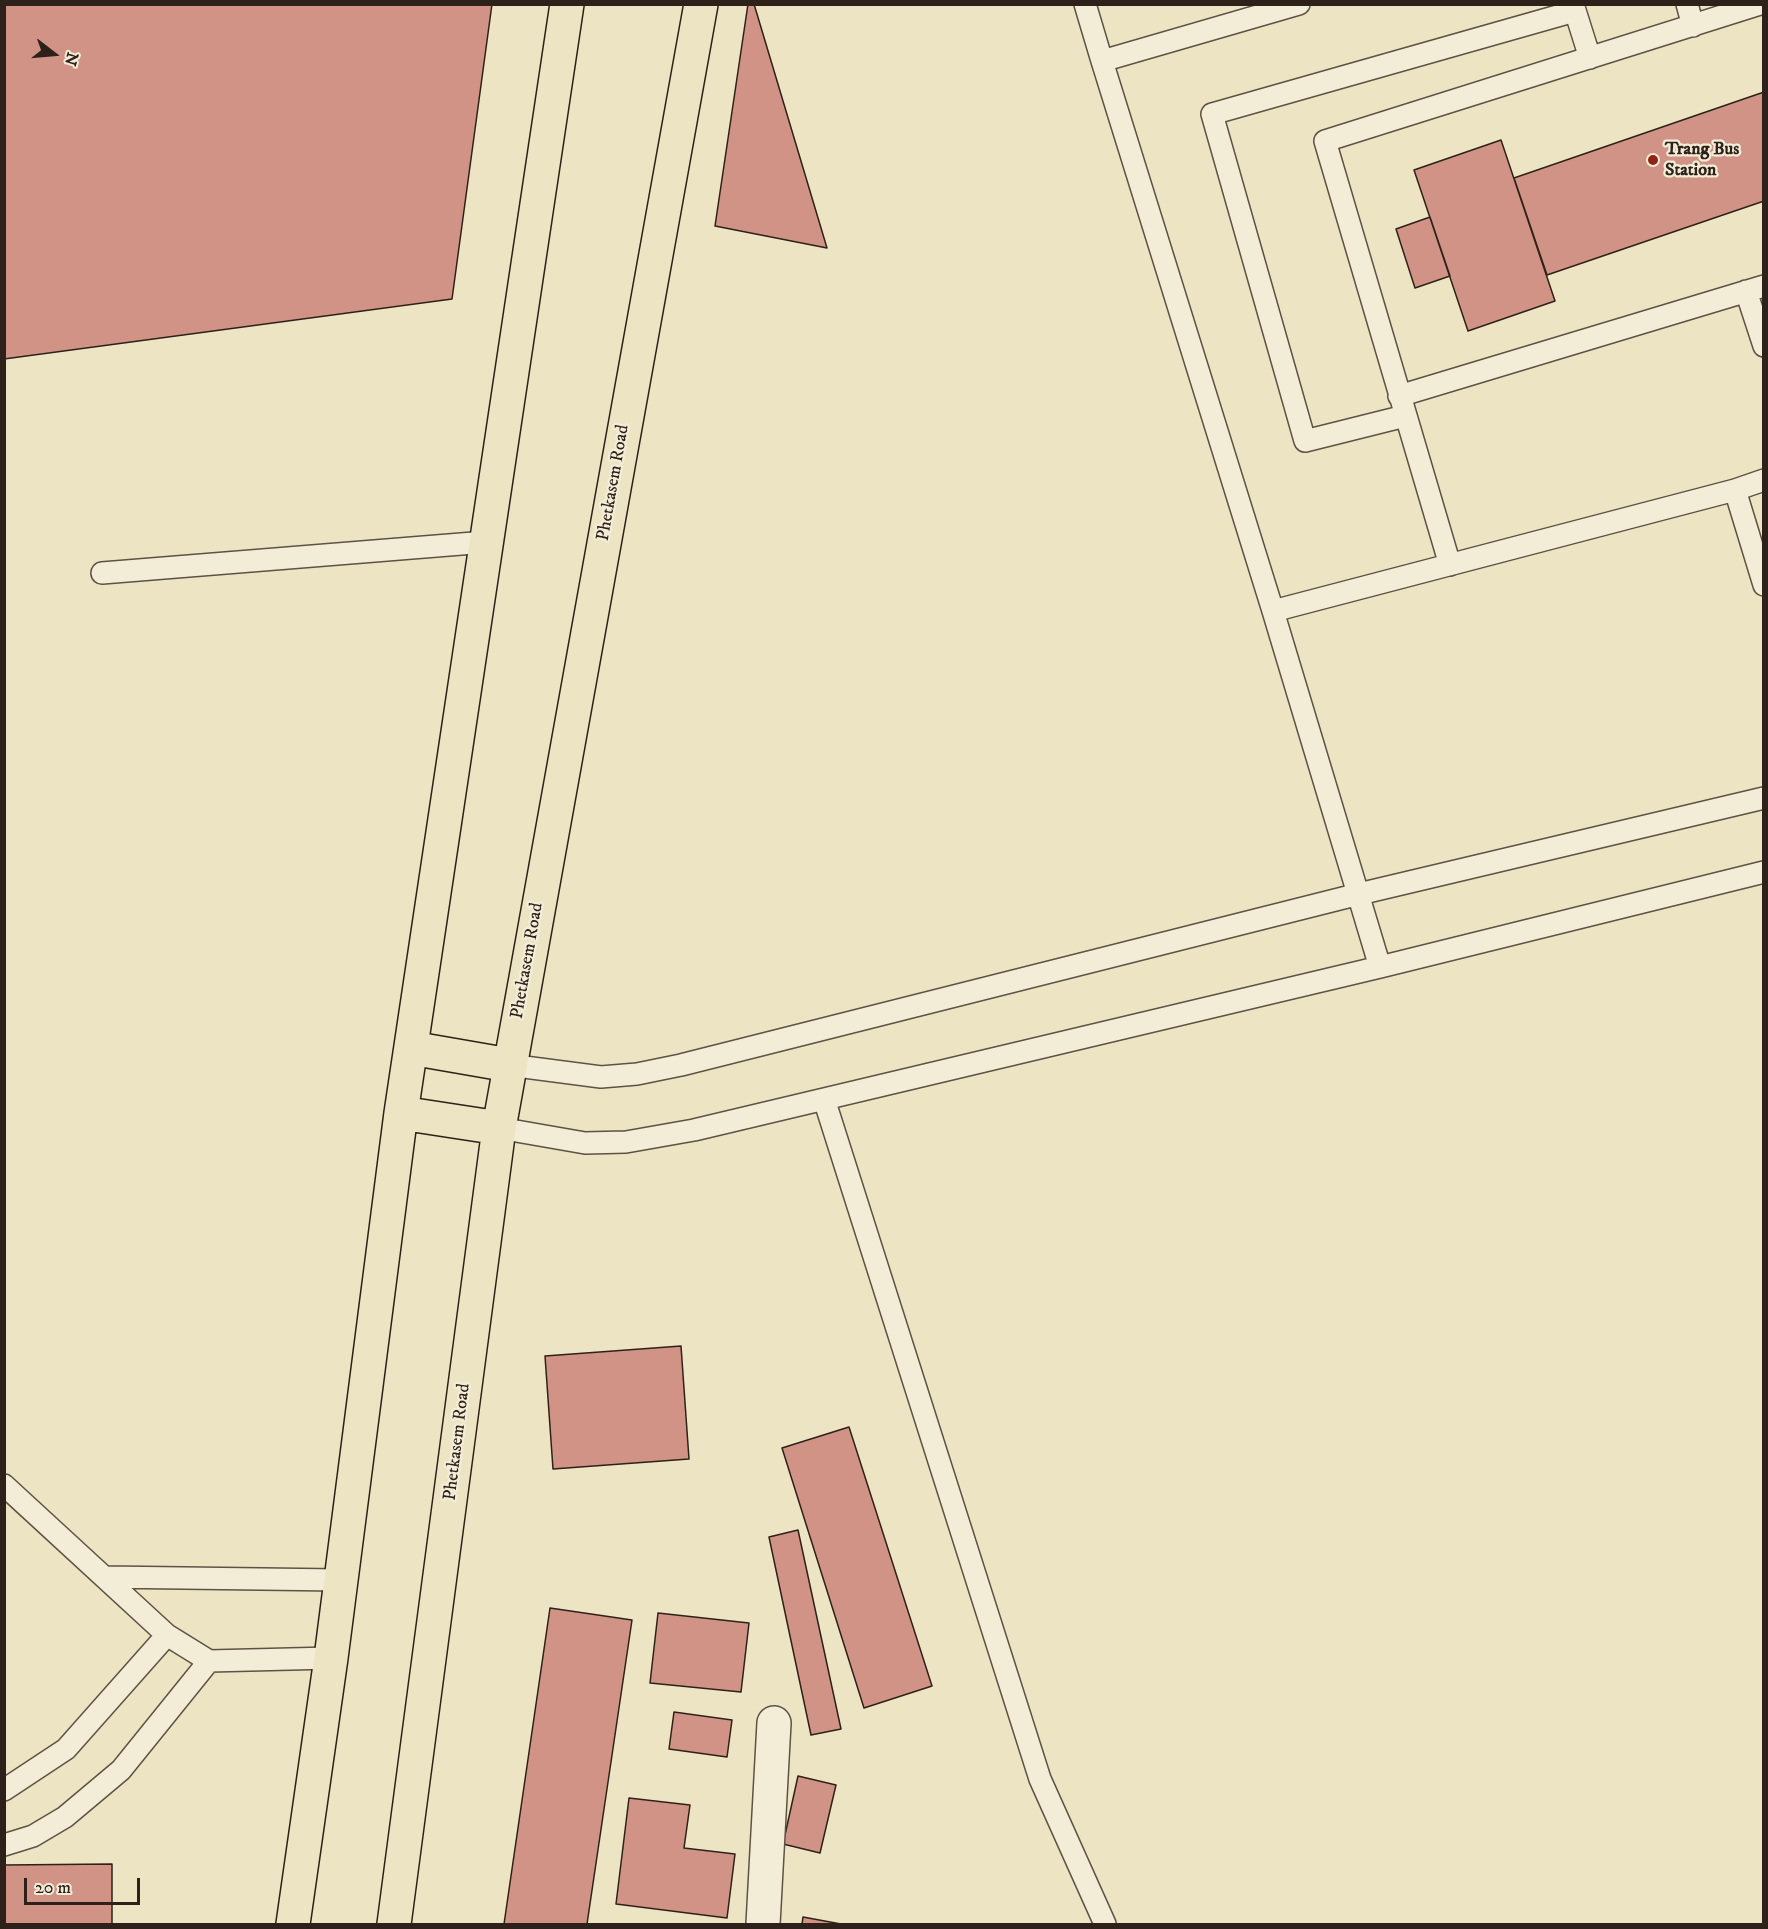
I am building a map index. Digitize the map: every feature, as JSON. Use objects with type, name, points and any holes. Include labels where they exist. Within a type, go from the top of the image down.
[{"type":"main road","points":[[293,1924],[331,1658],[401,1113],[567,4]]},
{"type":"main road","name":"Phetkasem Road","points":[[394,1924],[509,1065],[701,4]]},
{"type":"main road","points":[[411,1048],[509,1065]]},
{"type":"main road","points":[[401,1113],[499,1128]]},
{"type":"street","points":[[763,1924],[774,1723]]},
{"type":"lane","points":[[1085,4],[1273,611],[1380,967]]},
{"type":"lane","points":[[1102,61],[1299,4]]},
{"type":"lane","points":[[1687,4],[1693,26]]},
{"type":"lane","points":[[1449,565],[1325,141],[1760,4]]},
{"type":"lane","points":[[1405,416],[1305,441],[1212,114],[1574,8],[1590,58]]},
{"type":"lane","points":[[1399,396],[1755,289],[1764,346]]},
{"type":"lane","points":[[1273,611],[1735,490],[1764,480]]},
{"type":"lane","points":[[1735,490],[1764,585]]},
{"type":"lane","points":[[102,573],[486,542]]},
{"type":"lane","points":[[509,1065],[601,1077],[637,1074],[670,1067],[1359,894],[1764,798]]},
{"type":"lane","points":[[499,1128],[585,1143],[626,1142],[694,1130],[1380,967],[1764,872]]},
{"type":"lane","points":[[824,1099],[1040,1779],[1105,1924]]},
{"type":"lane","points":[[4,1485],[167,1635],[209,1661],[331,1658]]},
{"type":"lane","points":[[104,1577],[340,1580]]},
{"type":"lane","points":[[4,1790],[66,1749],[167,1635]]},
{"type":"lane","points":[[4,1845],[33,1836],[65,1817],[121,1770],[209,1661]]},
{"type":"building","points":[[4,4],[492,4],[452,299],[4,359]]},
{"type":"building","points":[[748,4],[754,4],[827,248],[715,226]]},
{"type":"building","points":[[1764,92],[1764,201],[1547,275],[1514,178]]},
{"type":"building","points":[[1501,140],[1555,301],[1468,331],[1414,170]]},
{"type":"building","points":[[1430,217],[1450,276],[1415,288],[1396,229]]},
{"type":"building","points":[[681,1346],[689,1459],[553,1469],[545,1356]]},
{"type":"building","points":[[849,1427],[932,1686],[864,1708],[782,1448]]},
{"type":"building","points":[[798,1530],[841,1729],[811,1735],[769,1537]]},
{"type":"building","points":[[550,1608],[632,1620],[587,1924],[504,1924]]},
{"type":"building","points":[[658,1613],[749,1623],[741,1692],[650,1683]]},
{"type":"building","points":[[674,1712],[732,1720],[727,1757],[669,1749]]},
{"type":"building","points":[[798,1776],[836,1785],[820,1853],[783,1844]]},
{"type":"building","points":[[629,1798],[690,1805],[684,1848],[735,1854],[727,1918],[616,1904]]},
{"type":"building","points":[[112,1864],[112,1924],[4,1924],[4,1865]]},
{"type":"building","points":[[803,1917],[841,1924],[802,1924]]},
{"type":"place","name":"Trang Bus Station","points":[[1653,160]]}]
